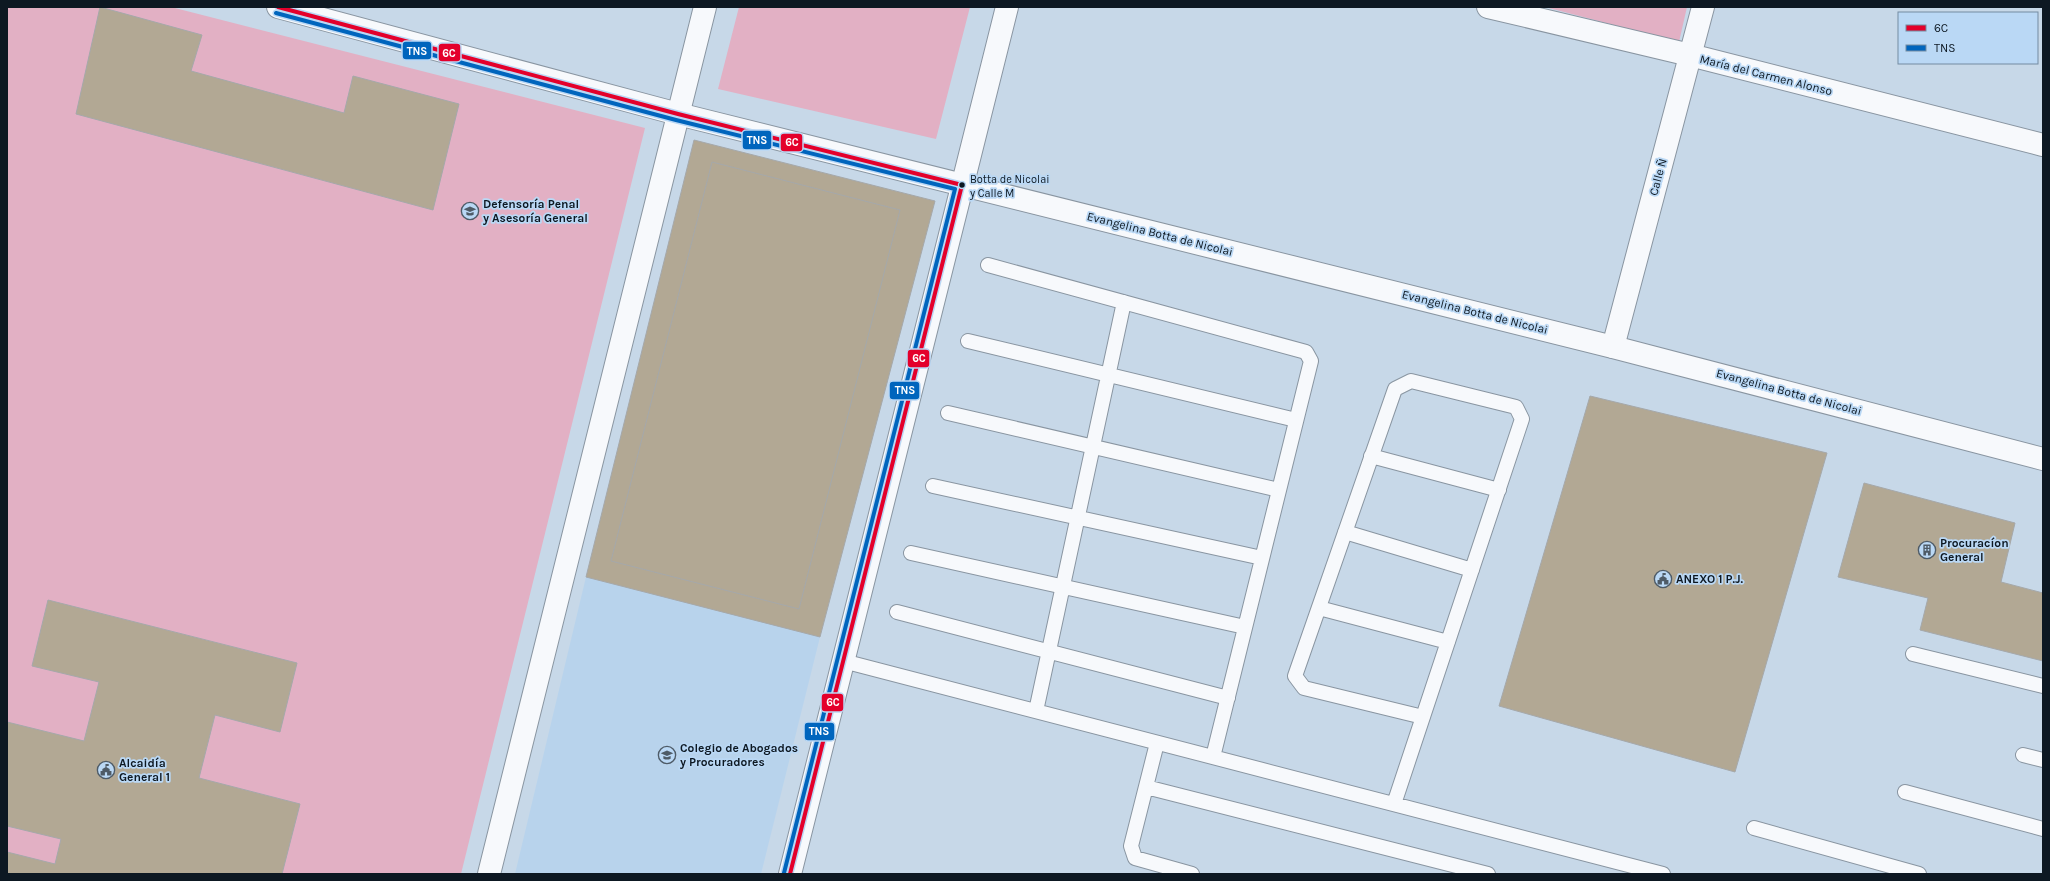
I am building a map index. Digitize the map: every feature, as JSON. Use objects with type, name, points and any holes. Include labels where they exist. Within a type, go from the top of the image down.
[{"type":"street","name":"Evangelina Botta de Nicolai","points":[[278,7],[678,114],[1613,347],[2043,458]]},
{"type":"street","points":[[489,874],[705,7]]},
{"type":"street","points":[[790,874],[1007,7]]},
{"type":"street","name":"María del Carmen Alonso","points":[[1488,7],[1690,55],[2043,146]]},
{"type":"street","name":"Calle Ñ","points":[[1613,347],[1703,7]]},
{"type":"lane","points":[[988,264],[1306,352],[1311,361],[1213,757]]},
{"type":"lane","points":[[1036,711],[1124,302]]},
{"type":"lane","points":[[968,340],[1296,420]]},
{"type":"lane","points":[[1394,804],[1499,490],[1522,419],[1516,407],[1411,381],[1395,389],[1295,676],[1304,688],[1423,717]]},
{"type":"lane","points":[[948,413],[1279,490]]},
{"type":"lane","points":[[1371,456],[1499,490]]},
{"type":"lane","points":[[934,486],[1262,558]]},
{"type":"lane","points":[[1345,532],[1472,570]]},
{"type":"lane","points":[[912,553],[1245,627]]},
{"type":"lane","points":[[1319,608],[1448,642]]},
{"type":"lane","points":[[897,612],[1228,698]]},
{"type":"lane","points":[[1913,654],[2043,686]]},
{"type":"lane","points":[[843,661],[1663,874]]},
{"type":"lane","points":[[1157,743],[1131,846],[1135,858],[1192,874]]},
{"type":"lane","points":[[2022,755],[2043,760]]},
{"type":"lane","points":[[1146,787],[1488,874]]},
{"type":"lane","points":[[1905,792],[2043,829]]},
{"type":"lane","points":[[1754,828],[1919,874]]},
{"type":"shaded area","points":[[7,7],[171,7],[645,128],[461,874],[7,874]]},
{"type":"shaded area","points":[[739,7],[970,7],[936,139],[718,89]]},
{"type":"shaded area","points":[[1545,7],[1687,7],[1679,42]]},
{"type":"shaded area","name":"Colegio de Abogados y Procuradores","points":[[586,577],[820,637],[761,874],[515,874]]},
{"type":"building","points":[[100,7],[202,35],[191,71],[344,113],[353,76],[459,104],[433,210],[76,114]]},
{"type":"building","points":[[694,140],[935,201],[820,637],[586,577]]},
{"type":"building","points":[[712,162],[900,210],[799,609],[611,561]]},
{"type":"building","name":"ANEXO 1 P.J.","points":[[1590,396],[1827,453],[1735,772],[1499,706]]},
{"type":"building","name":"Procuracíon General","points":[[1864,483],[2015,523],[2001,582],[2043,593],[2043,661],[1920,630],[1928,598],[1838,577]]},
{"type":"building","points":[[48,600],[297,663],[280,732],[215,715],[199,778],[300,804],[282,874],[7,874],[7,852],[55,864],[61,839],[7,826],[7,722],[84,741],[99,682],[32,666]]},
{"type":"transit line","name":"6C","points":[[278,7],[678,114],[962,185],[790,874]]},
{"type":"transit line","name":"TNS","points":[[276,13],[676,120],[955,189],[784,873]]},
{"type":"place","name":"Botta de Nicolai y Calle M","points":[[962,185]]},
{"type":"place","name":"Defensoría Penal y Asesoría General","points":[[470,211]]},
{"type":"place","name":"Procuracíon General","points":[[1927,550]]},
{"type":"place","name":"ANEXO 1 P.J.","points":[[1663,579]]},
{"type":"place","name":"Colegio de Abogados y Procuradores","points":[[667,755]]},
{"type":"place","name":"Alcaidía General 1","points":[[106,770]]}]
